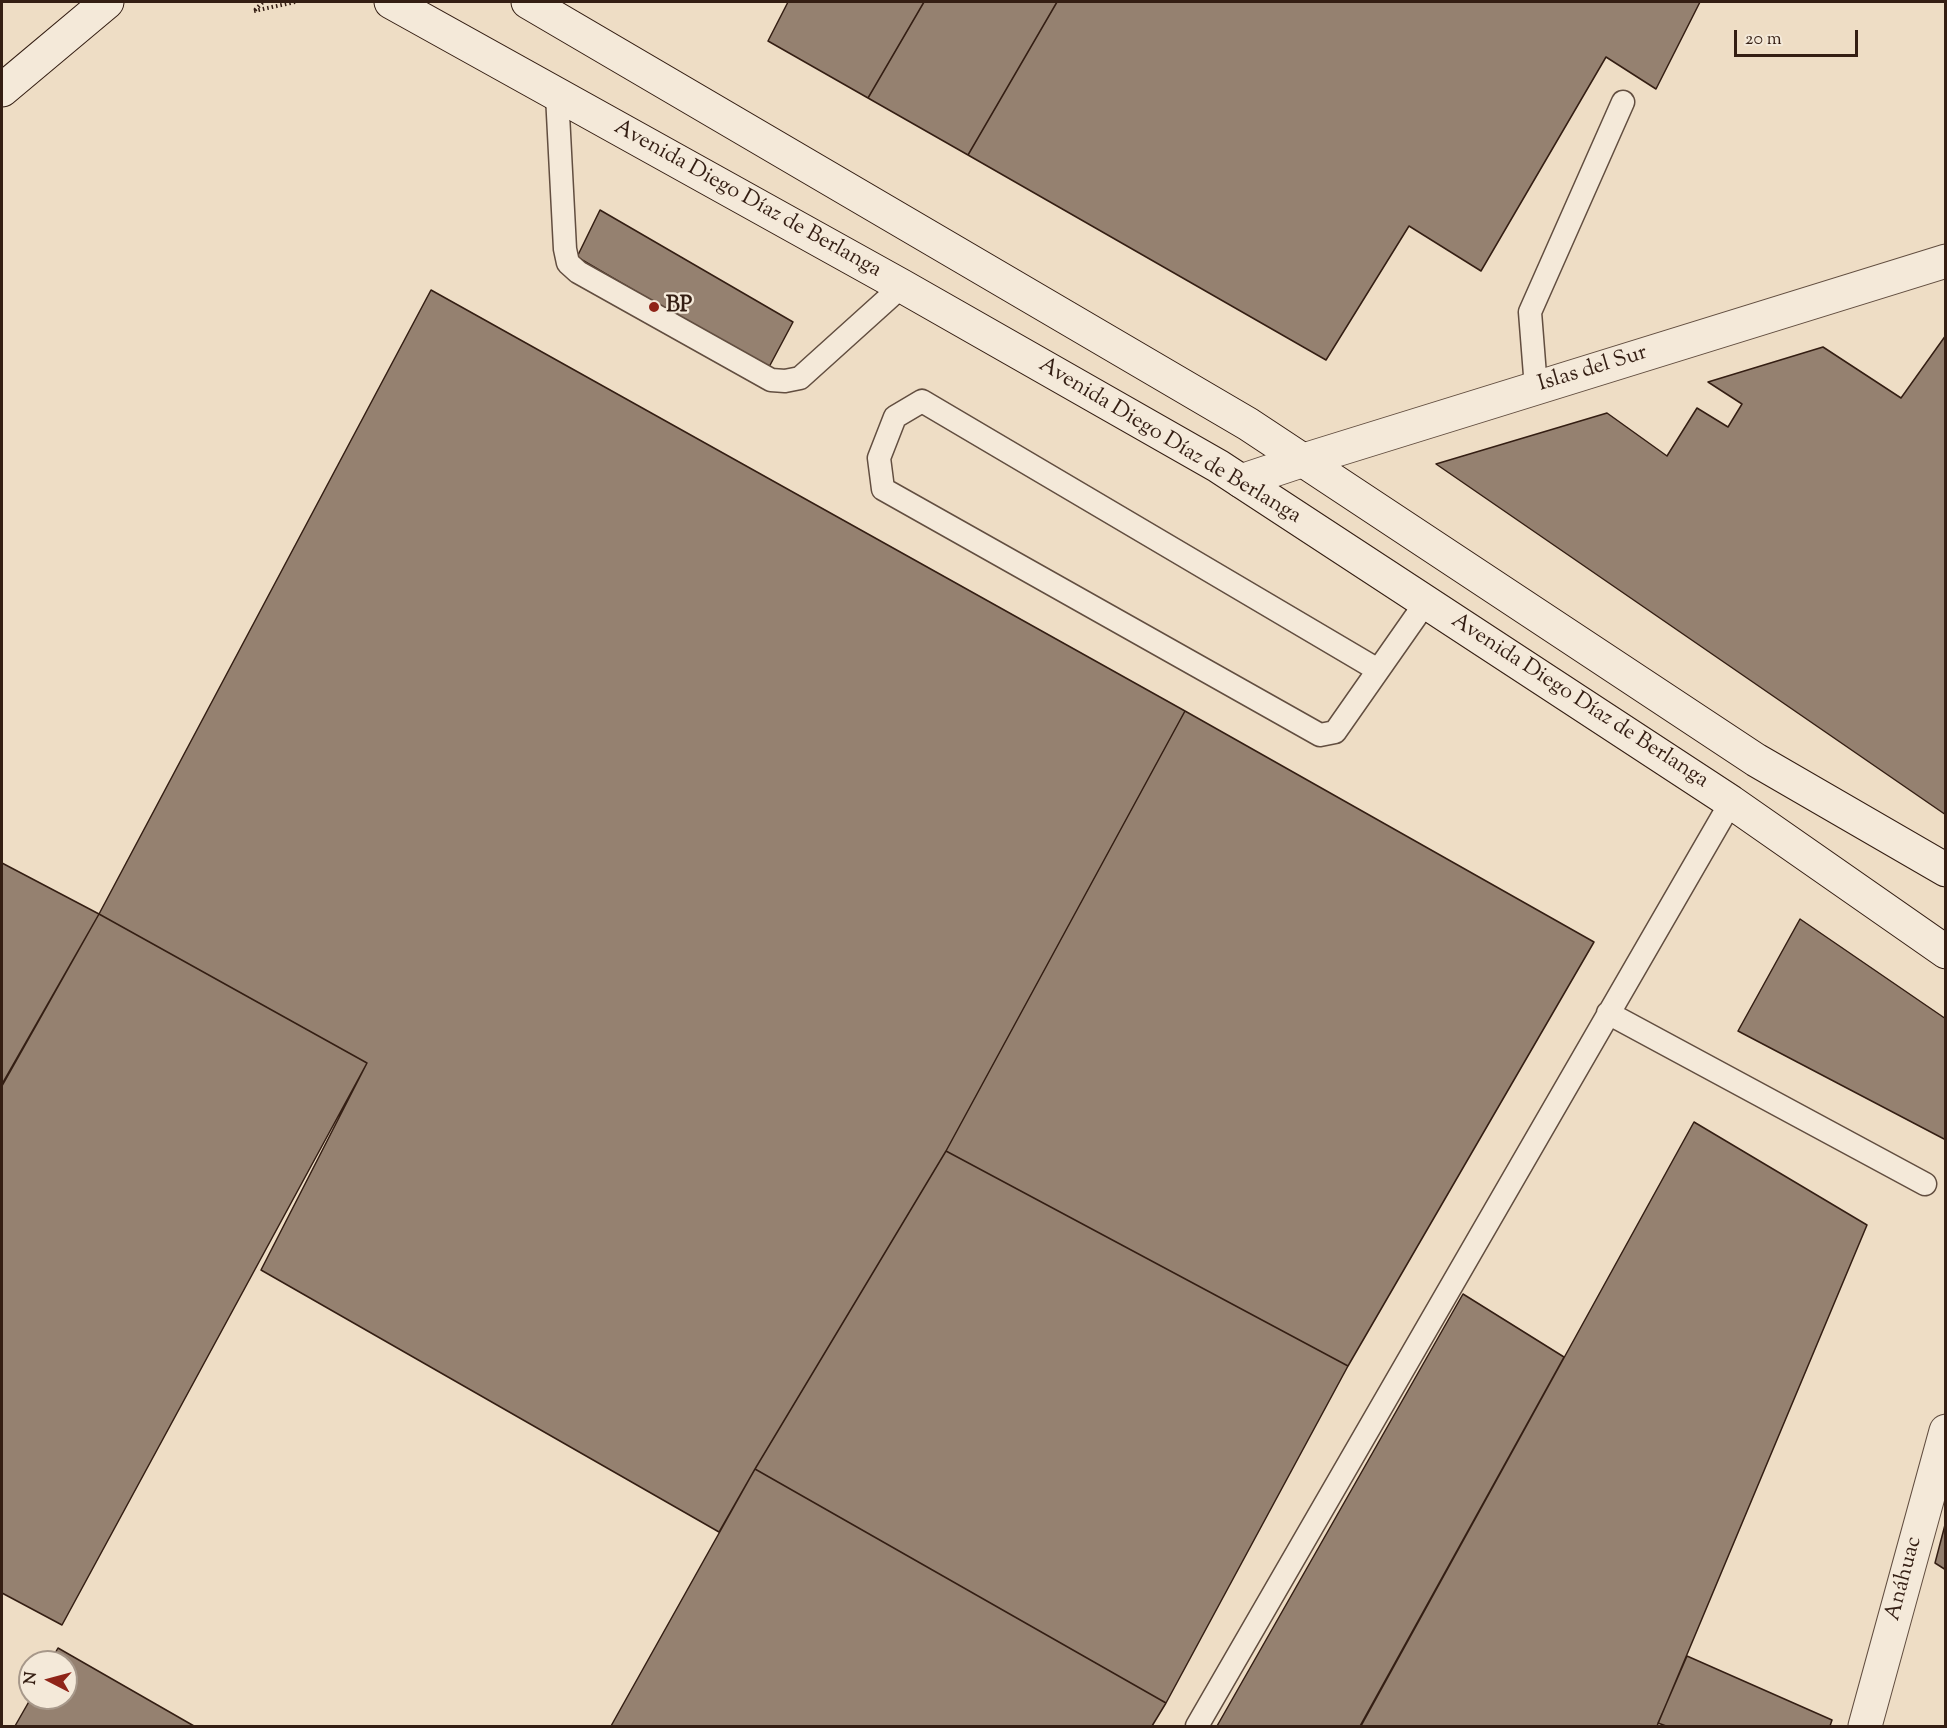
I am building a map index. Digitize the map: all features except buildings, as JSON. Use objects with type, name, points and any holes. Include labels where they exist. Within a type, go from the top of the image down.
[{"type":"main road","points":[[2,90],[107,2]]},
{"type":"main road","name":"Avenida Diego Díaz de Berlanga","points":[[391,2],[902,286],[1218,466],[1731,802],[1946,952]]},
{"type":"main road","points":[[528,2],[1248,424],[1756,760],[1946,871]]},
{"type":"main road","name":"Islas del Sur","points":[[1241,482],[1304,460],[1946,261]]},
{"type":"main road","points":[[1731,802],[1745,787],[1758,786],[1780,794],[1818,819],[1909,863],[1946,871]]},
{"type":"main road","name":"Anáhuac","points":[[1865,1726],[1946,1431]]},
{"type":"lane","points":[[557,95],[565,249],[568,263],[578,272],[771,380],[785,381],[800,378],[902,286]]},
{"type":"lane","points":[[1536,388],[1530,312],[1623,102]]},
{"type":"lane","points":[[1378,670],[922,401],[895,417],[879,458],[882,489],[1320,735],[1335,732],[1426,602]]},
{"type":"lane","points":[[1197,1726],[1731,802]]},
{"type":"lane","points":[[1608,1012],[1925,1184]]},
{"type":"path","points":[[263,2],[254,10],[295,2]]},
{"type":"place","name":"BP","points":[[654,307]]}]
